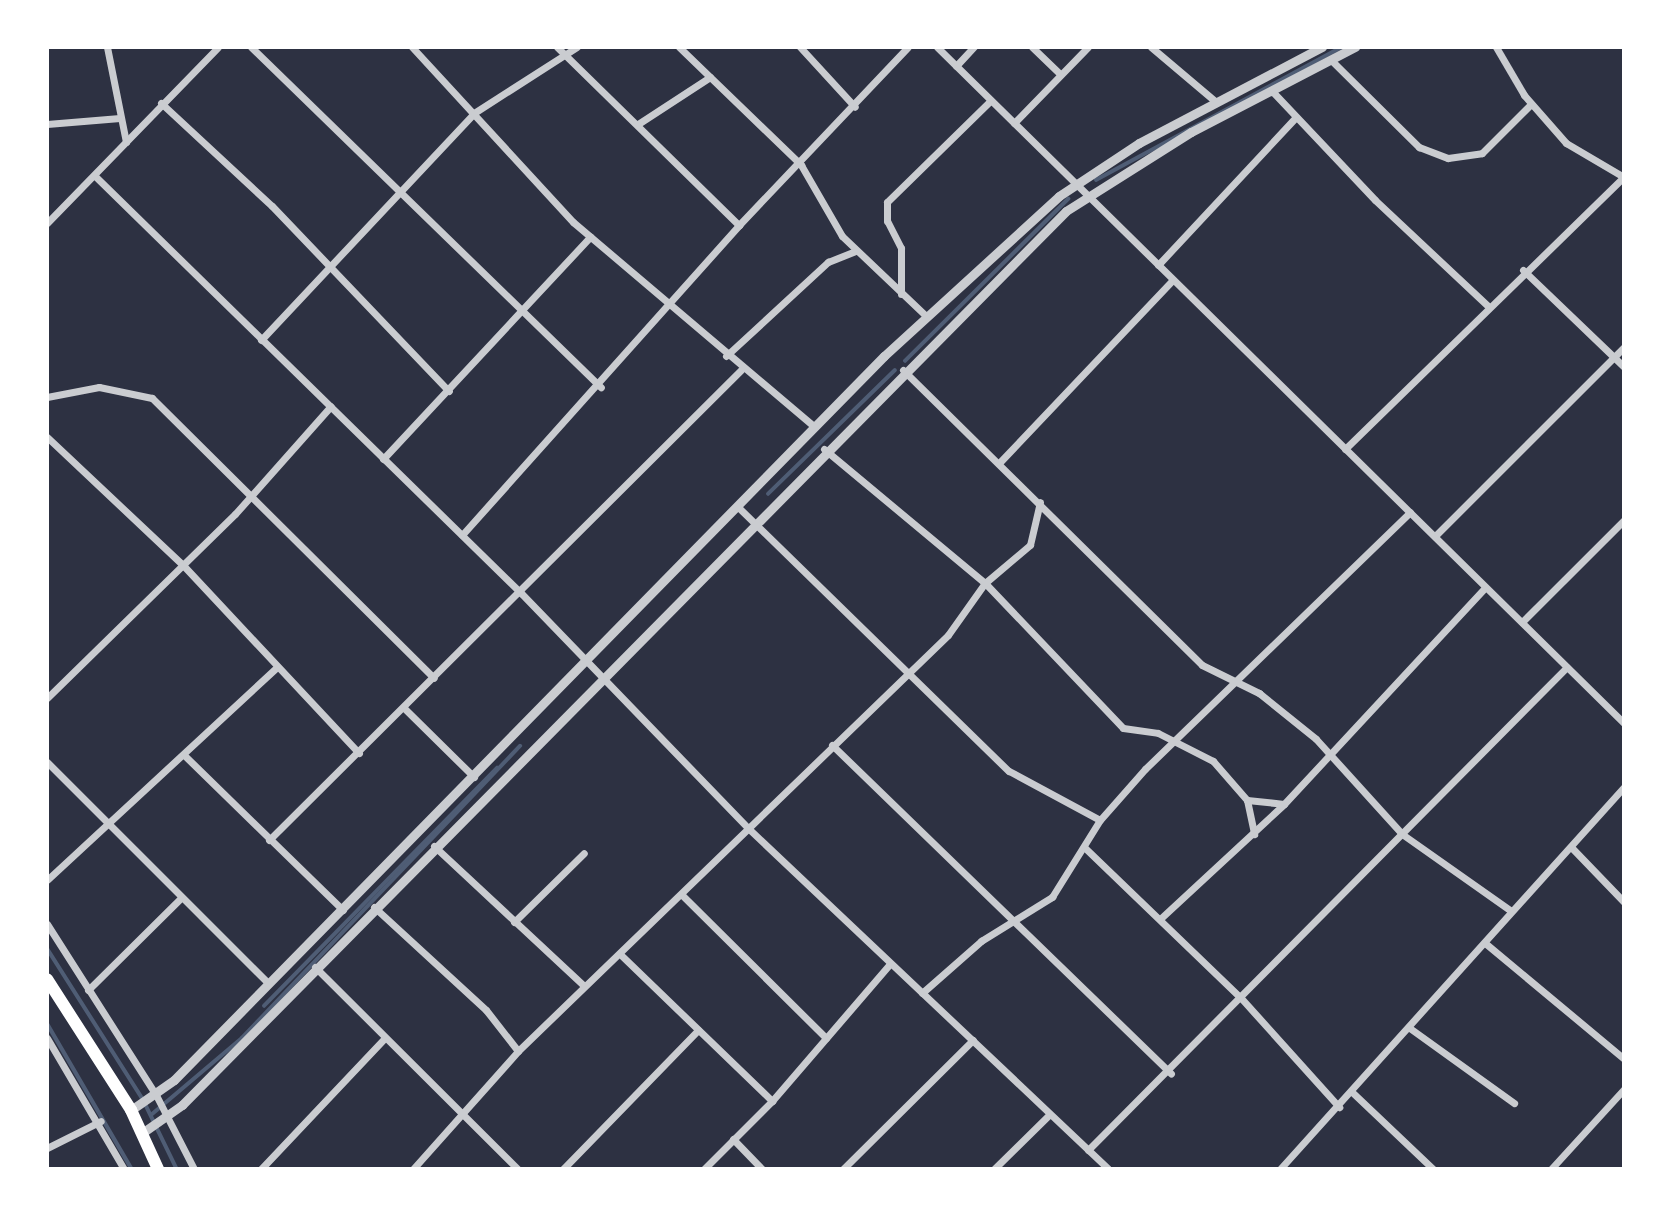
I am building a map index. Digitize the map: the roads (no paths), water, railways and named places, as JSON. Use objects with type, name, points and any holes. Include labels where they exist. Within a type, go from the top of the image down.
[{"type":"highway","points":[[47,979],[131,1110],[158,1169]]},
{"type":"street","points":[[107,47],[126,142]]},
{"type":"street","points":[[205,47],[206,58]]},
{"type":"street","points":[[47,223],[96,177],[161,103],[218,47]]},
{"type":"street","points":[[251,47],[397,193],[600,387]]},
{"type":"street","points":[[412,47],[590,237],[741,370],[814,427]]},
{"type":"street","points":[[557,47],[739,225]]},
{"type":"street","points":[[261,340],[326,265],[474,114],[568,57],[577,47]]},
{"type":"street","points":[[679,47],[801,165],[824,211],[855,251],[925,315]]},
{"type":"street","points":[[800,47],[855,107]]},
{"type":"street","points":[[462,535],[600,387],[739,225],[801,165],[908,47]]},
{"type":"street","points":[[937,47],[1624,723]]},
{"type":"street","points":[[956,66],[974,47]]},
{"type":"street","points":[[1032,47],[1060,74]]},
{"type":"street","points":[[1014,123],[1088,47]]},
{"type":"street","points":[[1151,47],[1215,101]]},
{"type":"street","points":[[131,1110],[153,1097],[343,910],[586,666],[925,315],[1074,183],[1215,101],[1322,47]]},
{"type":"street","points":[[142,1133],[163,1119],[315,967],[902,370],[1085,195],[1355,47]]},
{"type":"street","points":[[1345,449],[1523,270],[1624,177],[1580,154],[1531,104],[1496,47]]},
{"type":"street","points":[[1331,60],[1419,147],[1448,158],[1482,153],[1531,104]]},
{"type":"street","points":[[638,124],[710,77]]},
{"type":"street","points":[[1272,91],[1296,118],[1488,305]]},
{"type":"street","points":[[901,294],[901,248],[887,222],[887,202],[990,101]]},
{"type":"street","points":[[161,103],[326,265],[449,391]]},
{"type":"street","points":[[47,124],[120,118]]},
{"type":"street","points":[[1158,265],[1296,118]]},
{"type":"street","points":[[96,177],[521,593],[586,666],[749,829],[889,965],[973,1040],[1108,1169]]},
{"type":"street","points":[[383,459],[590,237]]},
{"type":"street","points":[[726,356],[828,262],[855,251]]},
{"type":"street","points":[[1523,270],[1624,367]]},
{"type":"street","points":[[1000,462],[1173,280]]},
{"type":"street","points":[[1436,536],[1624,346]]},
{"type":"street","points":[[269,840],[405,709],[741,370]]},
{"type":"street","points":[[902,370],[1000,462],[1202,665],[1239,679],[1329,755],[1402,834],[1511,911]]},
{"type":"street","points":[[47,397],[99,387],[152,398],[434,678]]},
{"type":"street","points":[[47,698],[250,497],[331,406]]},
{"type":"street","points":[[47,437],[182,564],[359,753]]},
{"type":"street","points":[[824,449],[985,583],[1124,728],[1172,739],[1213,761],[1247,800],[1254,834]]},
{"type":"street","points":[[413,1169],[517,1051],[584,986],[646,934],[903,674],[948,635],[985,583],[1030,545],[1040,502]]},
{"type":"street","points":[[737,507],[754,520],[903,674],[1009,771],[1100,820]]},
{"type":"street","points":[[922,993],[981,941],[1052,897],[1100,820],[1172,739],[1239,679],[1410,512]]},
{"type":"street","points":[[1522,622],[1624,520]]},
{"type":"street","points":[[1160,919],[1284,804],[1485,588]]},
{"type":"street","points":[[47,880],[277,667]]},
{"type":"street","points":[[1088,1150],[1171,1073],[1241,998],[1567,667]]},
{"type":"street","points":[[405,709],[474,777]]},
{"type":"street","points":[[832,745],[1017,921],[1171,1073]]},
{"type":"street","points":[[184,755],[343,910]]},
{"type":"street","points":[[47,762],[106,825],[268,983]]},
{"type":"street","points":[[1280,1169],[1411,1029],[1511,911],[1572,848],[1624,787]]},
{"type":"street","points":[[1247,800],[1284,804]]},
{"type":"street","points":[[434,845],[584,986]]},
{"type":"street","points":[[1084,847],[1241,998],[1339,1107]]},
{"type":"street","points":[[1572,848],[1624,902]]},
{"type":"street","points":[[514,922],[584,853]]},
{"type":"street","points":[[682,895],[826,1038]]},
{"type":"street","points":[[88,990],[181,898]]},
{"type":"street","points":[[373,907],[486,1010],[517,1051]]},
{"type":"street","points":[[47,924],[194,1169]]},
{"type":"street","points":[[1485,943],[1624,1059]]},
{"type":"street","points":[[622,956],[772,1101]]},
{"type":"street","points":[[704,1169],[772,1101],[889,965]]},
{"type":"street","points":[[315,967],[518,1169]]},
{"type":"street","points":[[1411,1029],[1514,1103]]},
{"type":"street","points":[[563,1169],[698,1030]]},
{"type":"street","points":[[47,1038],[101,1121],[124,1169]]},
{"type":"street","points":[[261,1169],[385,1038]]},
{"type":"street","points":[[843,1169],[973,1040]]},
{"type":"street","points":[[1551,1169],[1624,1089]]},
{"type":"street","points":[[1353,1093],[1433,1169]]},
{"type":"street","points":[[994,1169],[1050,1114]]},
{"type":"street","points":[[47,1148],[101,1121]]},
{"type":"street","points":[[733,1139],[762,1169]]},
{"type":"street","points":[[1419,1169],[1426,1161]]},
{"type":"waterway","points":[[1096,180],[1342,47]]},
{"type":"waterway","points":[[905,361],[1068,199]]},
{"type":"waterway","points":[[768,494],[895,370]]},
{"type":"waterway","points":[[151,1115],[242,1038],[520,746]]},
{"type":"waterway","points":[[264,1006],[497,768]]},
{"type":"waterway","points":[[47,948],[143,1099],[177,1169]]},
{"type":"waterway","points":[[47,1023],[132,1169]]}]
